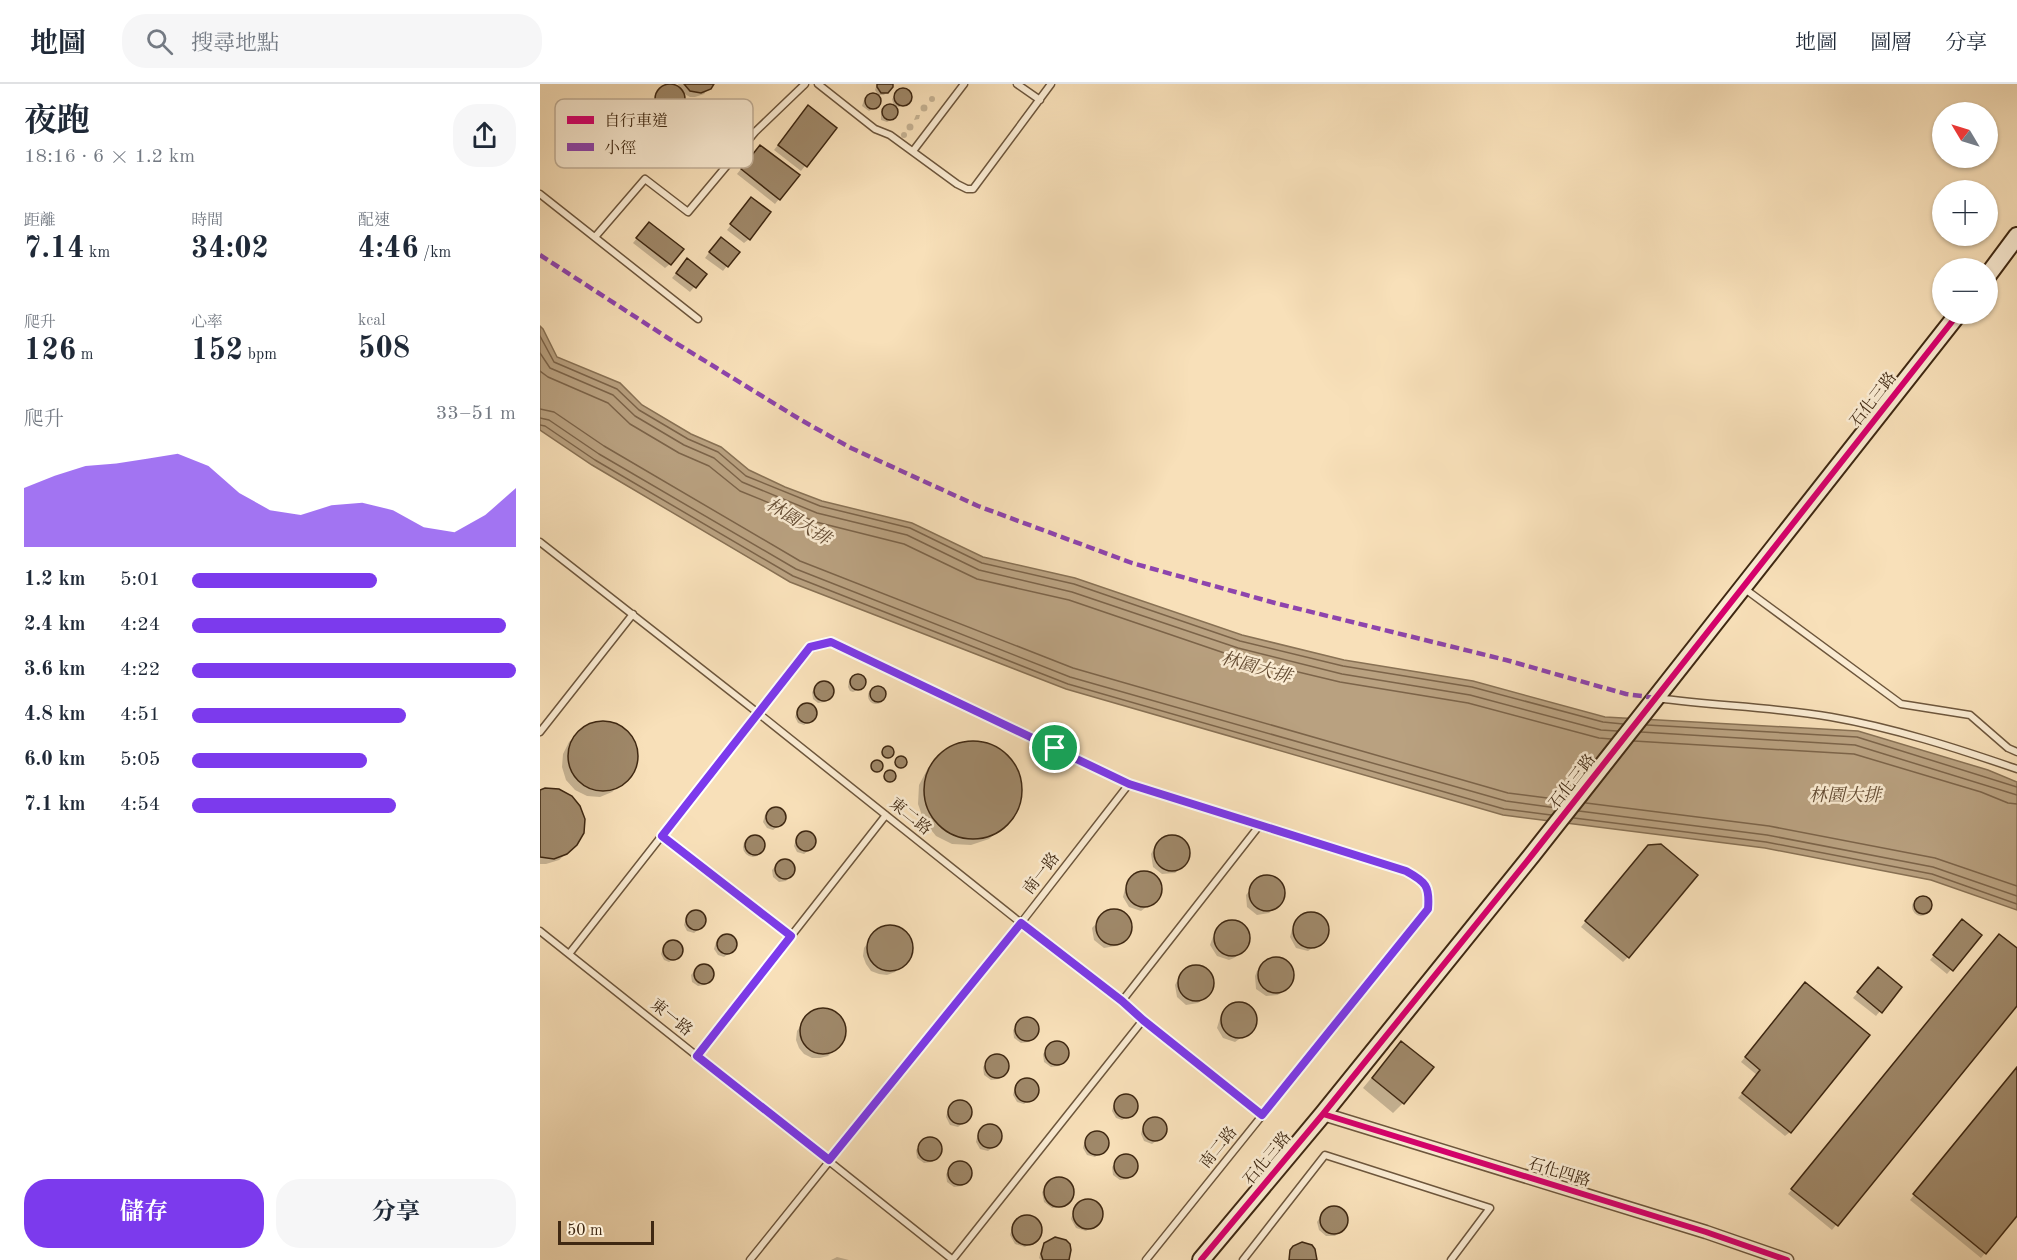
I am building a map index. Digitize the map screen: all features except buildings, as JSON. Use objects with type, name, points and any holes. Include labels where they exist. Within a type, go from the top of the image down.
[{"type":"street","points":[[1998,262],[2017,236]]},
{"type":"street","name":"石化三路","points":[[1201,1260],[1533,855],[1950,324]]},
{"type":"street","name":"石化四路","points":[[1323,1114],[1706,1232],[1787,1260]]},
{"type":"lane","points":[[753,133],[805,84]]},
{"type":"lane","points":[[818,84],[875,129],[890,135],[967,189],[973,189],[1051,84]]},
{"type":"lane","points":[[913,151],[964,84]]},
{"type":"lane","points":[[1017,84],[1040,100]]},
{"type":"lane","points":[[595,237],[645,179],[688,212],[724,168]]},
{"type":"lane","points":[[540,194],[698,319]]},
{"type":"lane","name":"東二路","points":[[540,542],[1122,1001],[1262,1115]]},
{"type":"lane","points":[[1743,587],[1901,704],[1970,716],[2008,748],[2017,752]]},
{"type":"lane","points":[[540,732],[633,614]]},
{"type":"lane","points":[[569,954],[810,647],[831,642],[1129,784],[1259,826],[1122,1001]]},
{"type":"lane","points":[[1660,694],[1830,717],[1885,728],[1969,752],[2017,769]]},
{"type":"lane","name":"南一路","points":[[750,1260],[1021,923],[1129,784]]},
{"type":"lane","points":[[697,1056],[886,815]]},
{"type":"lane","name":"南二路","points":[[1146,1260],[1428,909],[1430,895],[1422,880],[1406,871],[1259,826]]},
{"type":"lane","points":[[662,836],[791,936]]},
{"type":"lane","name":"東一路","points":[[540,931],[953,1260]]},
{"type":"lane","points":[[953,1260],[1143,1020]]},
{"type":"lane","points":[[1243,1260],[1325,1155],[1490,1208],[1451,1260]]},
{"type":"water","name":"林園大排","points":[[540,326],[557,357],[620,383],[642,405],[691,434],[721,447],[749,470],[822,501],[912,523],[983,557],[1075,578],[1242,635],[1344,660],[1473,681],[1605,717],[1858,731],[1988,770],[2017,782],[2017,910],[1931,880],[1765,848],[1503,815],[1066,689],[790,582],[592,465],[540,430]]},
{"type":"marked path","points":[[540,255],[671,340],[801,420],[851,448],[978,506],[1132,563],[1275,603],[1506,660],[1626,694],[1656,698]]},
{"type":"cycle path","points":[[1201,1260],[1323,1114],[1532,855],[1950,324]]},
{"type":"cycle path","points":[[1323,1114],[1706,1232],[1787,1260]]},
{"type":"route","points":[[831,642],[1055,748],[1129,784],[1406,871],[1422,880],[1430,895],[1428,909],[1262,1115],[1122,1001],[1021,923],[829,1160],[697,1056],[791,936],[662,836],[810,647],[831,642]]}]
